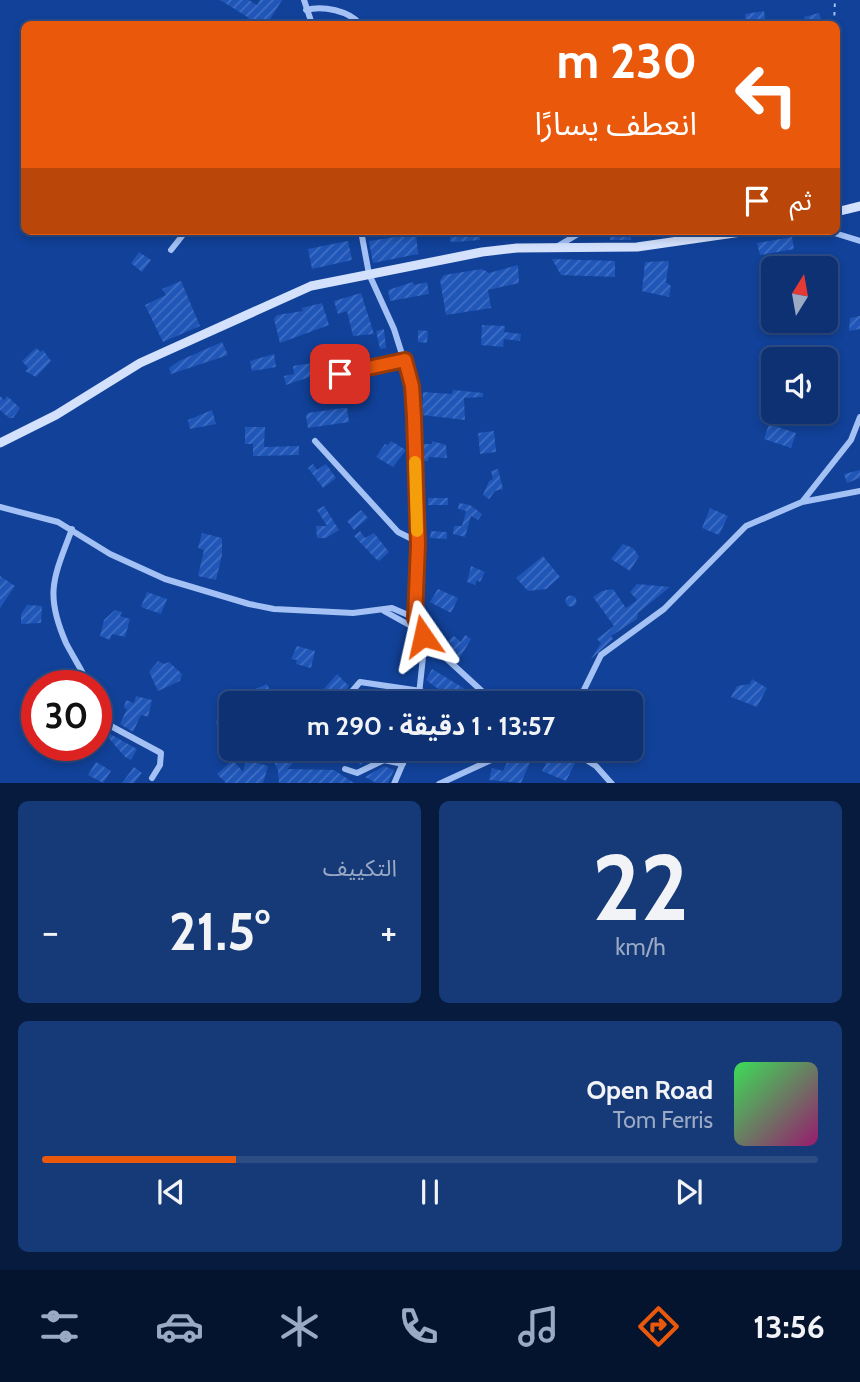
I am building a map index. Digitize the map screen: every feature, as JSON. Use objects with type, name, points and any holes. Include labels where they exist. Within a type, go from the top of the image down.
[{"type":"main road","points":[[840,211],[860,206]]},
{"type":"main road","points":[[0,443],[56,415],[140,363],[301,290],[482,252],[556,247],[637,247],[716,235]]},
{"type":"street","points":[[304,0],[311,21]]},
{"type":"street","points":[[306,10],[324,7],[357,21]]},
{"type":"street","points":[[171,250],[183,235]]},
{"type":"street","points":[[361,235],[369,274],[405,360],[412,386],[418,542],[415,618],[411,626]]},
{"type":"street","points":[[556,247],[576,235]]},
{"type":"street","points":[[840,235],[860,241]]},
{"type":"street","points":[[319,379],[405,360]]},
{"type":"street","points":[[802,502],[851,440],[860,417]]},
{"type":"street","points":[[314,441],[398,532],[418,542]]},
{"type":"street","points":[[583,691],[601,655],[664,608],[736,534],[762,518],[802,502],[860,491]]},
{"type":"street","points":[[0,507],[18,510],[72,529],[137,568],[249,604],[297,611],[353,613],[400,610],[415,618],[424,637],[421,691],[360,682],[352,691]]},
{"type":"street","points":[[72,529],[55,578],[52,603],[67,644],[81,670]]},
{"type":"street","points":[[382,610],[411,626],[482,691]]},
{"type":"street","points":[[112,727],[161,753],[160,765],[152,778]]},
{"type":"street","points":[[345,769],[358,774],[384,760],[403,764]]},
{"type":"street","points":[[394,783],[404,761]]},
{"type":"street","points":[[439,783],[488,761]]},
{"type":"street","points":[[588,761],[612,783]]},
{"type":"path","points":[[834,21],[835,0]]},
{"type":"building","points":[[220,0],[249,0],[257,5],[260,0],[282,0],[269,21],[247,21],[249,18]]},
{"type":"building","points":[[764,11],[766,21],[746,21],[745,14]]},
{"type":"building","points":[[819,13],[821,21],[805,21],[804,17]]},
{"type":"building","points":[[416,235],[418,254],[373,263],[369,241]]},
{"type":"building","points":[[450,235],[479,235],[480,240],[450,241]]},
{"type":"building","points":[[610,235],[631,235],[631,240],[610,240]]},
{"type":"building","points":[[792,237],[794,249],[760,255],[757,243]]},
{"type":"building","points":[[348,241],[352,260],[312,269],[308,249]]},
{"type":"building","points":[[139,252],[151,260],[142,272],[131,263]]},
{"type":"building","points":[[552,259],[615,261],[615,277],[561,275]]},
{"type":"building","points":[[669,261],[666,282],[671,286],[669,297],[642,291],[645,262]]},
{"type":"building","points":[[518,265],[519,283],[488,290],[491,308],[446,315],[440,280],[444,275],[482,269],[489,273]]},
{"type":"building","points":[[181,281],[200,326],[163,342],[145,305],[166,295],[162,289]]},
{"type":"building","points":[[413,282],[414,285],[427,282],[429,294],[390,301],[388,290]]},
{"type":"building","points":[[361,293],[374,334],[353,336],[347,311],[338,314],[334,301]]},
{"type":"building","points":[[322,303],[329,325],[280,343],[274,319],[277,315],[303,311],[302,308]]},
{"type":"building","points":[[860,316],[860,329],[849,331],[850,318]]},
{"type":"building","points":[[482,325],[505,326],[504,332],[521,334],[520,341],[504,339],[503,347],[481,345]]},
{"type":"building","points":[[384,329],[386,348],[380,349],[376,331]]},
{"type":"building","points":[[418,330],[428,331],[427,343],[418,342]]},
{"type":"building","points":[[222,342],[228,355],[171,374],[169,368],[179,361]]},
{"type":"building","points":[[36,348],[41,352],[43,350],[51,361],[36,377],[25,371],[28,368],[22,361]]},
{"type":"building","points":[[359,348],[363,362],[343,368],[341,362],[351,359],[348,351]]},
{"type":"building","points":[[274,354],[276,367],[252,371],[250,361]]},
{"type":"building","points":[[313,363],[315,374],[286,385],[284,376],[294,374],[293,366]]},
{"type":"building","points":[[453,390],[483,393],[483,397],[464,398],[465,420],[422,415],[423,392],[452,394]]},
{"type":"building","points":[[0,396],[4,400],[7,396],[20,408],[13,418],[0,410]]},
{"type":"building","points":[[347,408],[349,422],[308,428],[308,413]]},
{"type":"building","points":[[212,410],[216,424],[190,429],[188,420]]},
{"type":"building","points":[[769,424],[796,433],[791,448],[764,439]]},
{"type":"building","points":[[245,427],[265,427],[264,447],[299,446],[299,455],[253,456],[253,444],[245,444]]},
{"type":"building","points":[[494,431],[496,452],[480,454],[478,433]]},
{"type":"building","points":[[391,441],[406,450],[393,467],[376,457],[385,444],[388,445]]},
{"type":"building","points":[[432,441],[446,445],[447,458],[429,457],[428,461],[421,461],[421,444],[432,444]]},
{"type":"building","points":[[313,464],[317,470],[326,464],[336,478],[323,488],[308,468]]},
{"type":"building","points":[[498,469],[503,489],[495,491],[489,499],[483,495],[489,481],[493,479],[491,471]]},
{"type":"building","points":[[860,470],[860,478],[847,483],[844,474]]},
{"type":"building","points":[[428,498],[448,498],[448,505],[428,505]]},
{"type":"building","points":[[459,503],[470,505],[482,514],[478,520],[471,516],[465,537],[453,534],[454,526],[462,526],[466,511],[458,509]]},
{"type":"building","points":[[324,506],[339,530],[326,538],[317,538],[316,526],[327,526],[317,510]]},
{"type":"building","points":[[710,508],[728,516],[719,535],[702,528]]},
{"type":"building","points":[[361,510],[368,518],[354,530],[347,521]]},
{"type":"building","points":[[360,531],[365,538],[374,533],[389,552],[379,561],[376,559],[354,536]]},
{"type":"building","points":[[431,531],[447,532],[447,539],[430,538]]},
{"type":"building","points":[[202,533],[222,538],[222,555],[216,580],[198,576],[204,550],[198,548]]},
{"type":"building","points":[[623,544],[633,548],[639,556],[630,571],[611,559]]},
{"type":"building","points":[[543,556],[560,577],[546,589],[528,591],[516,578]]},
{"type":"building","points":[[471,566],[485,572],[480,582],[477,580],[475,585],[467,582]]},
{"type":"building","points":[[0,576],[15,586],[0,608]]},
{"type":"building","points":[[637,584],[670,587],[638,613],[637,619],[611,636],[613,639],[591,659],[601,643],[597,639],[614,626],[593,597],[602,591],[613,589],[626,608],[637,600],[630,592]]},
{"type":"building","points":[[438,589],[458,598],[451,613],[430,602]]},
{"type":"building","points":[[147,592],[167,599],[161,614],[141,607]]},
{"type":"building","points":[[571,596],[575,597],[575,605],[571,606],[567,605],[566,601],[567,597]]},
{"type":"building","points":[[27,605],[42,606],[41,623],[21,624],[21,614]]},
{"type":"building","points":[[115,610],[122,612],[120,616],[130,619],[125,637],[112,634],[110,640],[100,636],[104,620]]},
{"type":"building","points":[[465,635],[471,639],[458,661],[450,652],[452,648],[449,640],[454,636],[461,642]]},
{"type":"building","points":[[297,646],[315,651],[311,668],[296,664],[297,660],[291,659]]},
{"type":"building","points":[[158,661],[164,664],[169,662],[182,674],[180,681],[158,691],[149,672]]},
{"type":"building","points":[[432,669],[468,691],[442,691],[426,680]]},
{"type":"building","points":[[337,674],[349,686],[345,691],[322,691]]},
{"type":"building","points":[[752,679],[767,688],[757,707],[731,697],[737,686],[750,684]]},
{"type":"building","points":[[267,684],[270,691],[251,691]]},
{"type":"building","points":[[136,696],[152,700],[148,717],[141,715],[133,732],[120,724],[127,709],[124,708],[126,700],[134,703]]},
{"type":"building","points":[[112,735],[137,749],[131,760],[112,742]]},
{"type":"building","points":[[232,761],[243,772],[246,761],[268,766],[263,783],[226,783],[217,774]]},
{"type":"building","points":[[274,761],[295,761],[287,769],[334,770],[354,783],[279,783]]},
{"type":"building","points":[[508,761],[531,761],[521,783],[489,780],[492,768],[503,771]]},
{"type":"building","points":[[540,761],[576,761],[566,781],[542,771],[546,764]]},
{"type":"building","points":[[96,762],[111,771],[103,783],[88,775]]},
{"type":"building","points":[[384,766],[394,770],[388,783],[376,783],[365,777]]},
{"type":"building","points":[[134,767],[142,773],[134,783],[122,783]]},
{"type":"slow traffic","points":[[415,462],[417,531]]},
{"type":"route","points":[[340,374],[405,360],[412,386],[414,417],[418,545],[415,618],[421,625],[423,636]]}]
